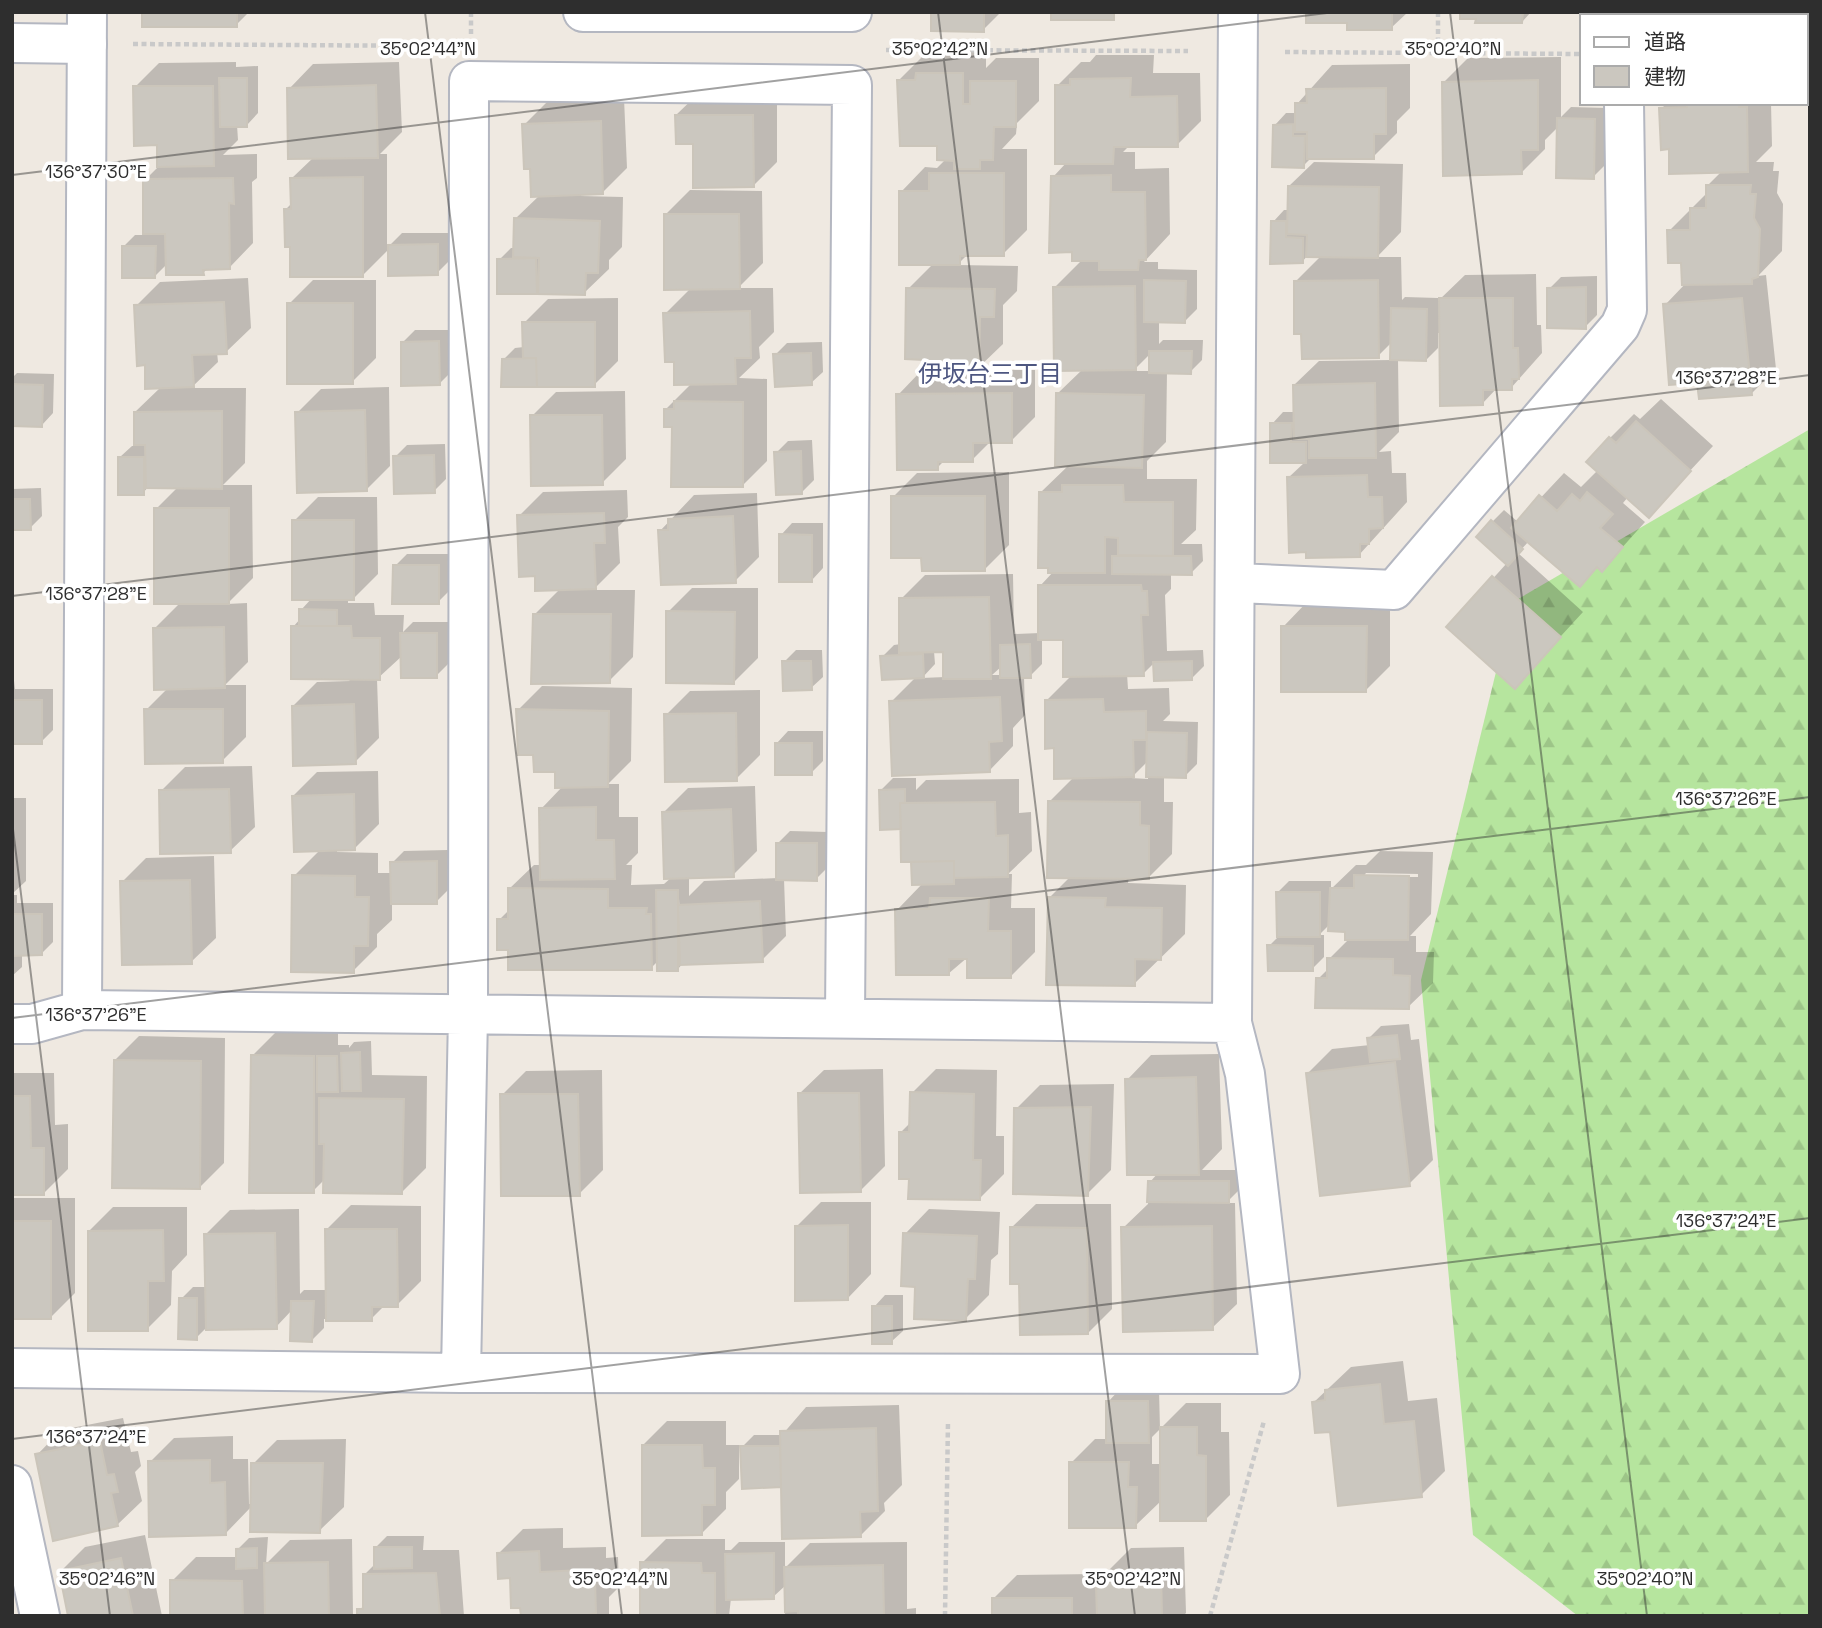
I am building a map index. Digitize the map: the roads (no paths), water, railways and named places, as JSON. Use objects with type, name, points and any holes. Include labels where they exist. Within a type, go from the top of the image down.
[{"type":"street","points":[[583,12],[852,12]]},
{"type":"street","points":[[12,1368],[461,1373],[1280,1374],[1245,1074],[1232,1023],[1237,583],[1238,12]]},
{"type":"street","points":[[12,43],[87,28],[82,1010]]},
{"type":"street","points":[[461,1373],[468,1015],[469,80],[852,85],[845,1018]]},
{"type":"street","points":[[1237,583],[1394,590],[1619,326],[1627,310],[1625,105]]},
{"type":"street","points":[[12,1024],[32,1024],[82,1010],[1232,1023]]},
{"type":"street","points":[[12,1485],[40,1616]]},
{"type":"district","name":"伊坂台三丁目","points":[[990,373]]}]
